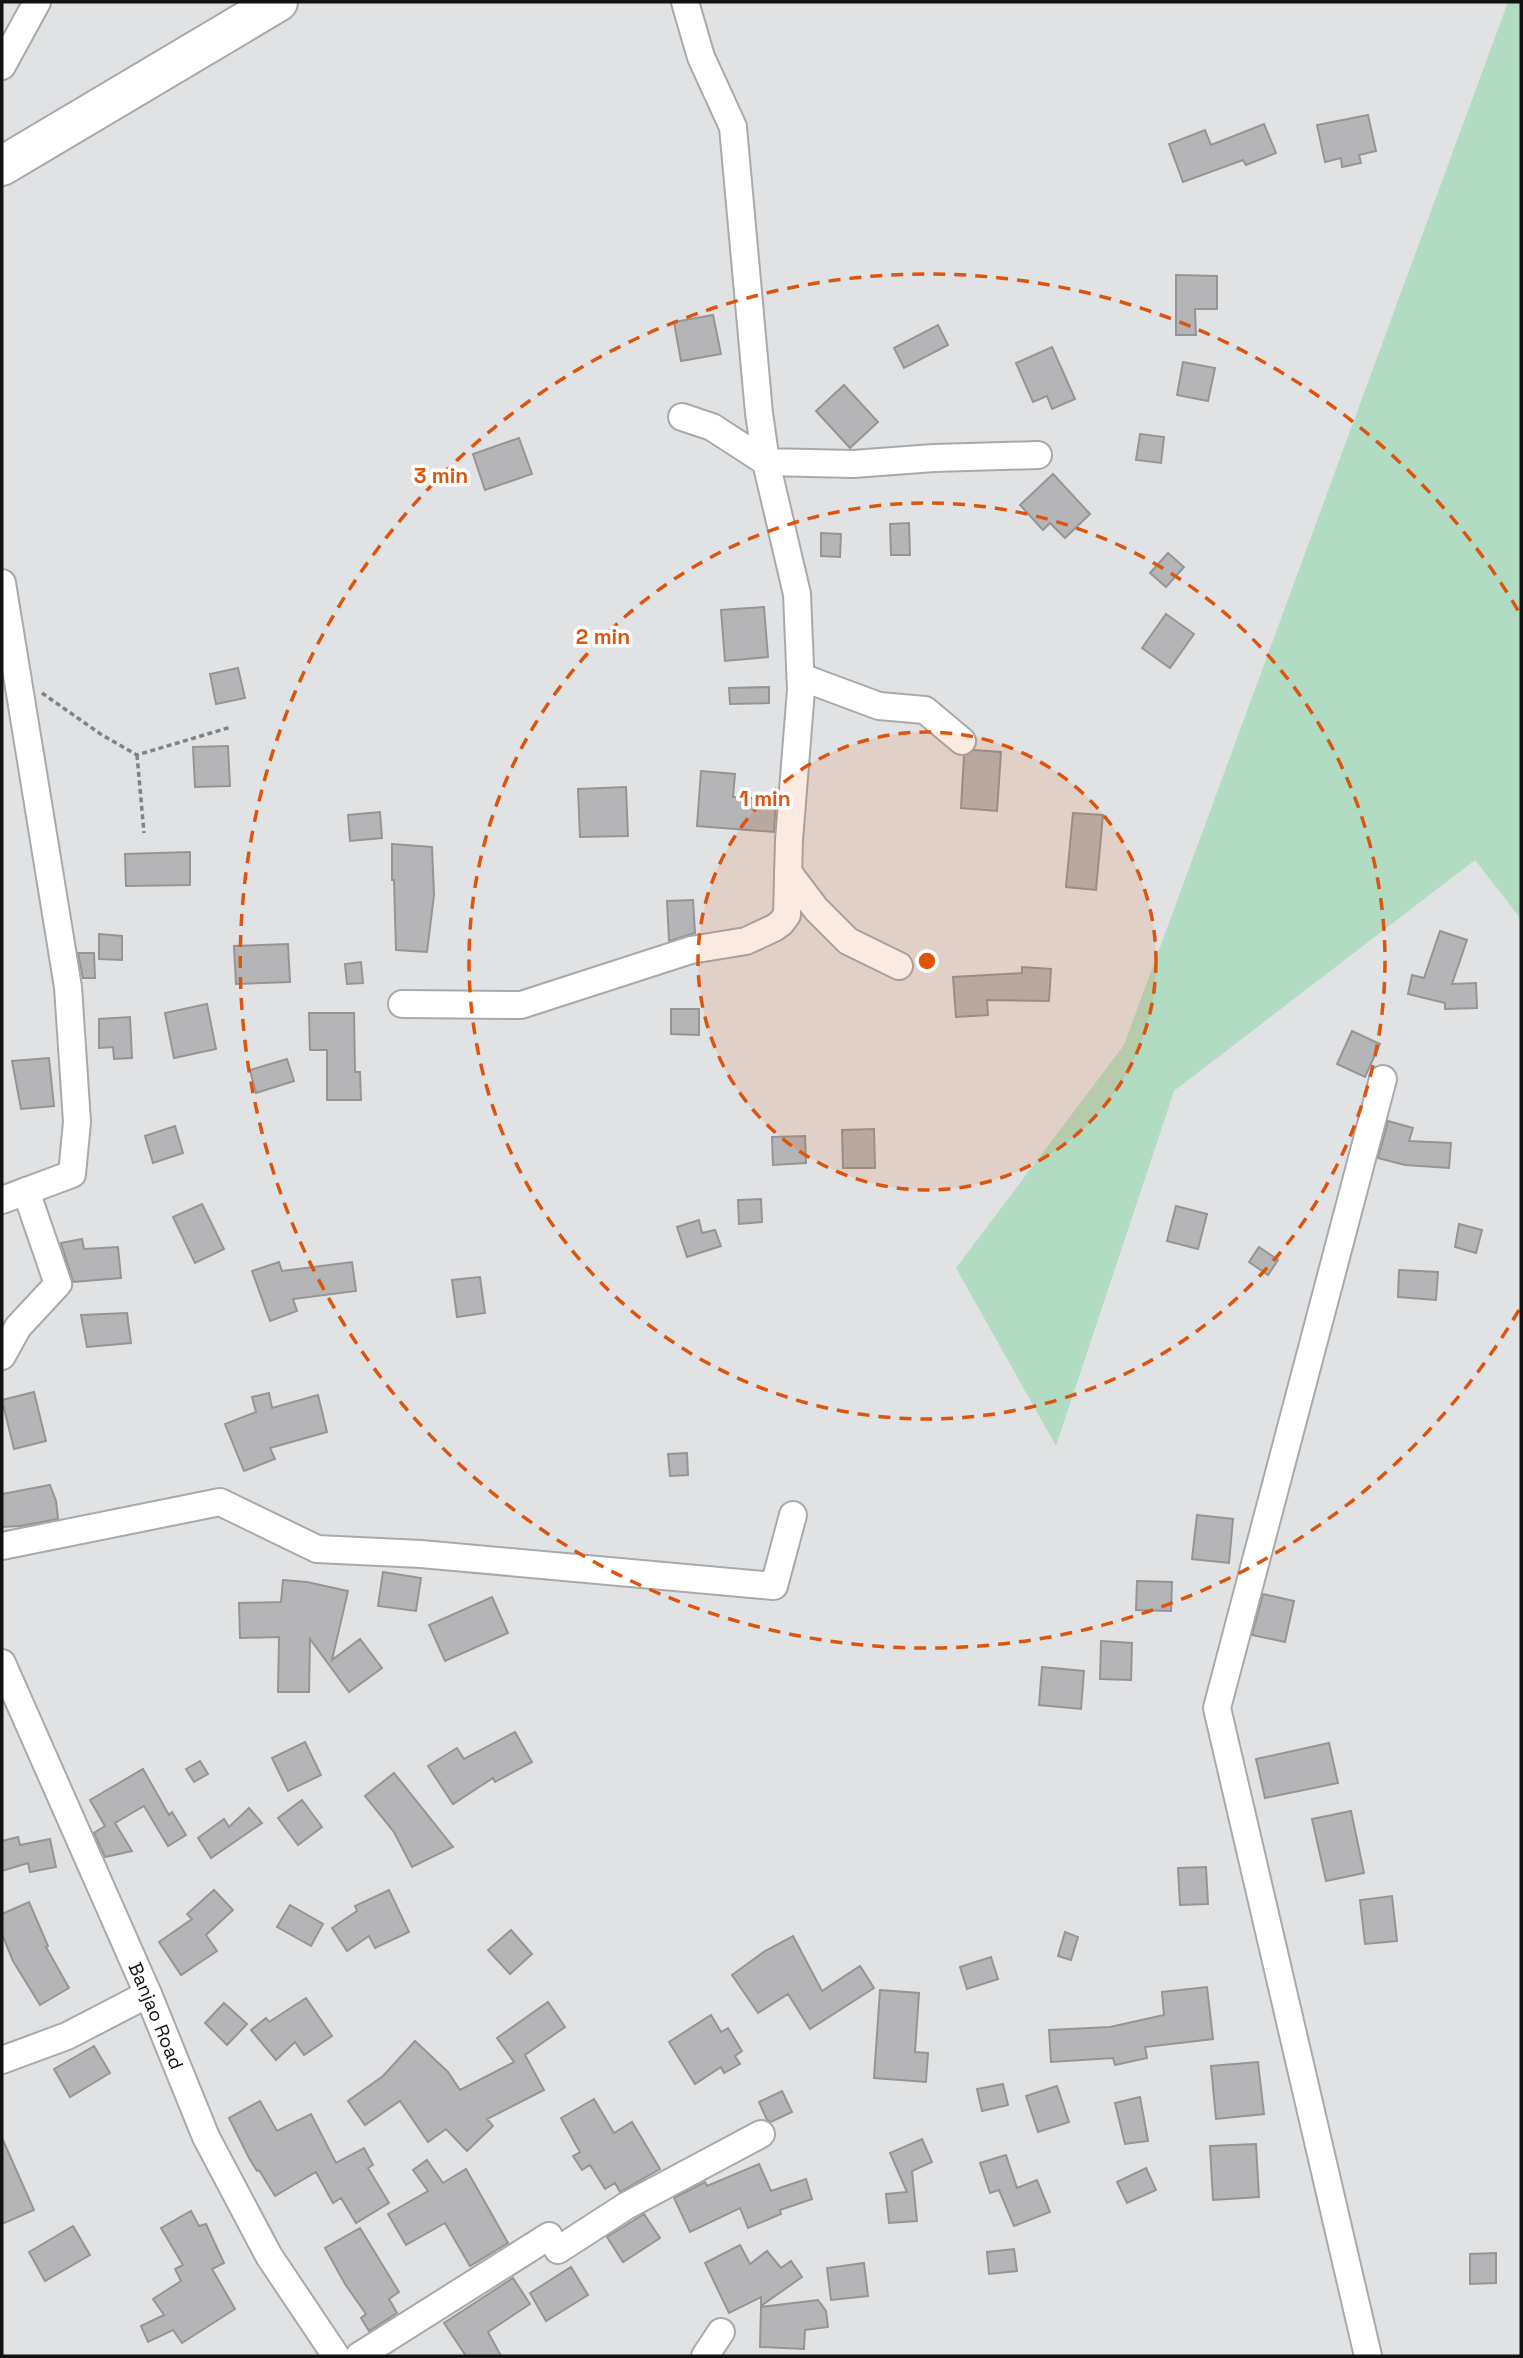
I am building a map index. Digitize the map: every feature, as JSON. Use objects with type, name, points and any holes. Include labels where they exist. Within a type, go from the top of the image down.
[{"type":"highway","points":[[2,166],[278,2]]},
{"type":"street","points":[[2,66],[37,2]]},
{"type":"street","points":[[402,1004],[521,1005],[691,950],[746,941],[774,929],[787,915],[801,677],[797,594],[766,462],[759,413],[733,127],[701,57],[685,2]]},
{"type":"street","points":[[682,417],[712,428],[766,462],[853,464],[1038,454]]},
{"type":"street","points":[[2,583],[68,987],[77,1122],[72,1174],[2,1200]]},
{"type":"street","points":[[801,677],[879,706],[925,710],[962,741]]},
{"type":"street","points":[[788,872],[816,909],[848,941],[899,966]]},
{"type":"street","points":[[1368,2356],[1217,1708],[1383,1079]]},
{"type":"street","points":[[2,1356],[18,1327],[58,1284],[26,1191]]},
{"type":"street","points":[[2,1546],[220,1502],[317,1549],[421,1554],[774,1586],[793,1515]]},
{"type":"street","name":"Banjao Road","points":[[2,1663],[148,1994],[212,2149],[268,2256],[336,2356]]},
{"type":"street","points":[[2,2060],[67,2036],[148,1994]]},
{"type":"street","points":[[359,2356],[554,2243],[761,2134]]},
{"type":"street","points":[[705,2356],[721,2332]]},
{"type":"path","points":[[18,676],[102,735],[137,755],[231,727]]},
{"type":"path","points":[[137,755],[144,833]]},
{"type":"green space","points":[[1508,2],[1521,2],[1521,919],[1475,860],[1174,1091],[1056,1446],[956,1268],[1124,1045]]},
{"type":"building","points":[[1368,115],[1376,151],[1359,155],[1361,163],[1342,167],[1341,158],[1325,162],[1317,125]]},
{"type":"building","points":[[1264,124],[1276,153],[1246,165],[1243,160],[1183,182],[1169,144],[1205,130],[1211,145]]},
{"type":"building","points":[[1176,275],[1217,276],[1217,309],[1195,309],[1196,335],[1176,335]]},
{"type":"building","points":[[713,315],[721,354],[681,361],[674,322]]},
{"type":"building","points":[[938,325],[948,345],[904,368],[894,348]]},
{"type":"building","points":[[1052,347],[1075,399],[1052,409],[1047,396],[1033,402],[1016,363]]},
{"type":"building","points":[[1183,362],[1215,368],[1208,401],[1177,395]]},
{"type":"building","points":[[844,385],[878,422],[850,448],[816,411]]},
{"type":"building","points":[[1140,434],[1164,437],[1161,463],[1136,460]]},
{"type":"building","points":[[519,438],[532,474],[485,490],[473,454]]},
{"type":"building","points":[[1053,474],[1090,514],[1065,538],[1050,523],[1043,530],[1020,505]]},
{"type":"building","points":[[909,523],[910,555],[891,555],[890,524]]},
{"type":"building","points":[[821,533],[841,534],[840,557],[821,556]]},
{"type":"building","points":[[1168,553],[1184,567],[1166,587],[1150,573]]},
{"type":"building","points":[[764,607],[768,657],[725,661],[721,610]]},
{"type":"building","points":[[1166,614],[1194,634],[1170,668],[1142,648]]},
{"type":"building","points":[[238,668],[245,698],[216,704],[210,674]]},
{"type":"building","points":[[769,687],[769,703],[730,704],[729,688]]},
{"type":"building","points":[[228,746],[230,786],[195,787],[193,747]]},
{"type":"building","points":[[974,750],[1001,752],[997,811],[961,808],[964,756]]},
{"type":"building","points":[[701,771],[735,774],[733,797],[776,799],[774,832],[697,826]]},
{"type":"building","points":[[626,787],[628,836],[580,837],[578,789]]},
{"type":"building","points":[[380,812],[382,838],[350,841],[348,815]]},
{"type":"building","points":[[1073,813],[1103,815],[1096,890],[1066,887]]},
{"type":"building","points":[[392,844],[432,847],[434,895],[427,952],[396,950]]},
{"type":"building","points":[[190,852],[190,885],[126,886],[125,854]]},
{"type":"building","points":[[693,900],[695,933],[669,941],[667,901]]},
{"type":"building","points":[[1440,931],[1467,940],[1452,984],[1476,983],[1477,1008],[1445,1009],[1445,1003],[1408,994],[1412,975],[1424,978]]},
{"type":"building","points":[[99,934],[122,936],[122,960],[99,959]]},
{"type":"building","points":[[288,944],[290,982],[236,984],[234,946]]},
{"type":"building","points":[[78,953],[94,953],[95,978],[83,978]]},
{"type":"building","points":[[361,962],[363,983],[347,984],[345,964]]},
{"type":"building","points":[[1022,967],[1051,969],[1049,1001],[987,1000],[988,1015],[956,1017],[953,977],[1022,973]]},
{"type":"building","points":[[207,1004],[216,1049],[174,1058],[165,1013]]},
{"type":"building","points":[[671,1009],[699,1009],[699,1035],[671,1034]]},
{"type":"building","points":[[309,1013],[354,1013],[355,1072],[360,1072],[361,1100],[327,1100],[327,1050],[310,1050]]},
{"type":"building","points":[[130,1017],[132,1058],[114,1059],[113,1047],[99,1048],[99,1019]]},
{"type":"building","points":[[1352,1031],[1380,1044],[1365,1077],[1337,1064]]},
{"type":"building","points":[[49,1058],[54,1106],[21,1109],[12,1061]]},
{"type":"building","points":[[287,1059],[294,1081],[256,1093],[250,1070]]},
{"type":"building","points":[[1388,1121],[1413,1128],[1409,1141],[1451,1143],[1449,1168],[1405,1165],[1378,1158]]},
{"type":"building","points":[[175,1126],[183,1153],[153,1163],[145,1136]]},
{"type":"building","points":[[874,1129],[875,1168],[843,1168],[842,1130]]},
{"type":"building","points":[[805,1136],[806,1163],[773,1165],[772,1137]]},
{"type":"building","points":[[761,1199],[762,1222],[739,1224],[738,1200]]},
{"type":"building","points":[[202,1204],[224,1249],[195,1263],[173,1217]]},
{"type":"building","points":[[1176,1206],[1207,1214],[1198,1249],[1167,1241]]},
{"type":"building","points":[[699,1220],[702,1233],[715,1230],[721,1246],[687,1257],[677,1227]]},
{"type":"building","points":[[1459,1224],[1482,1230],[1476,1253],[1455,1247]]},
{"type":"building","points":[[82,1239],[84,1249],[118,1247],[121,1278],[73,1282],[61,1243]]},
{"type":"building","points":[[1259,1247],[1278,1260],[1268,1275],[1249,1262]]},
{"type":"building","points":[[279,1262],[282,1271],[352,1262],[356,1291],[293,1299],[297,1311],[270,1321],[252,1271]]},
{"type":"building","points":[[1399,1270],[1438,1272],[1436,1300],[1398,1297]]},
{"type":"building","points":[[480,1277],[485,1313],[457,1317],[452,1280]]},
{"type":"building","points":[[127,1313],[131,1343],[87,1347],[81,1315]]},
{"type":"building","points":[[34,1392],[46,1441],[14,1449],[2,1400]]},
{"type":"building","points":[[269,1393],[272,1408],[318,1395],[327,1432],[270,1448],[275,1459],[244,1471],[225,1424],[256,1412],[252,1397]]},
{"type":"building","points":[[687,1453],[688,1475],[670,1476],[668,1454]]},
{"type":"building","points":[[50,1485],[56,1501],[58,1519],[2,1527],[2,1494]]},
{"type":"building","points":[[1197,1515],[1233,1519],[1229,1563],[1192,1559]]},
{"type":"building","points":[[383,1572],[421,1578],[416,1611],[378,1606]]},
{"type":"building","points":[[283,1580],[348,1591],[332,1660],[360,1639],[382,1668],[349,1692],[310,1639],[309,1692],[278,1692],[279,1637],[240,1638],[239,1603],[281,1602]]},
{"type":"building","points":[[1137,1581],[1172,1582],[1171,1611],[1136,1610]]},
{"type":"building","points":[[1263,1594],[1294,1601],[1285,1642],[1252,1635]]},
{"type":"building","points":[[492,1597],[508,1633],[445,1661],[429,1625]]},
{"type":"building","points":[[1101,1641],[1132,1643],[1131,1680],[1100,1679]]},
{"type":"building","points":[[1042,1667],[1084,1671],[1081,1709],[1039,1705]]},
{"type":"building","points":[[515,1732],[532,1762],[495,1782],[493,1778],[453,1804],[428,1766],[457,1748],[464,1759]]},
{"type":"building","points":[[305,1742],[321,1775],[288,1791],[272,1758]]},
{"type":"building","points":[[1329,1743],[1338,1783],[1265,1798],[1256,1759]]},
{"type":"building","points":[[200,1761],[208,1774],[194,1782],[186,1769]]},
{"type":"building","points":[[143,1769],[169,1815],[172,1812],[186,1835],[168,1846],[144,1806],[115,1823],[132,1851],[105,1857],[94,1833],[105,1826],[90,1800]]},
{"type":"building","points":[[394,1773],[453,1847],[412,1867],[394,1832],[365,1796]]},
{"type":"building","points":[[302,1800],[322,1827],[298,1845],[278,1818]]},
{"type":"building","points":[[249,1808],[262,1823],[211,1858],[198,1838],[224,1819],[229,1827]]},
{"type":"building","points":[[1351,1811],[1364,1873],[1326,1881],[1312,1819]]},
{"type":"building","points":[[18,1837],[20,1845],[50,1839],[56,1867],[30,1872],[28,1863],[2,1871],[2,1841]]},
{"type":"building","points":[[1206,1867],[1208,1904],[1180,1905],[1178,1868]]},
{"type":"building","points":[[214,1890],[233,1910],[206,1935],[217,1951],[181,1975],[159,1942],[192,1919],[187,1914]]},
{"type":"building","points":[[389,1890],[409,1932],[375,1948],[369,1936],[347,1951],[332,1928],[357,1911],[355,1906]]},
{"type":"building","points":[[1392,1896],[1397,1941],[1365,1944],[1360,1900]]},
{"type":"building","points":[[29,1902],[48,1946],[46,1947],[69,1988],[40,2005],[13,1961],[2,1934],[2,1914]]},
{"type":"building","points":[[290,1905],[323,1924],[311,1946],[277,1927]]},
{"type":"building","points":[[511,1930],[532,1954],[510,1974],[488,1950]]},
{"type":"building","points":[[1065,1932],[1078,1937],[1071,1960],[1058,1956]]},
{"type":"building","points":[[793,1936],[822,1991],[860,1966],[874,1988],[810,2029],[788,1994],[758,2013],[732,1975],[765,1951]]},
{"type":"building","points":[[991,1957],[998,1979],[967,1989],[960,1967]]},
{"type":"building","points":[[1207,1987],[1213,2039],[1145,2047],[1147,2058],[1115,2065],[1113,2058],[1051,2062],[1049,2030],[1110,2027],[1164,2015],[1162,1992]]},
{"type":"building","points":[[880,1990],[919,1993],[915,2052],[928,2053],[926,2082],[874,2078]]},
{"type":"building","points":[[306,1998],[332,2036],[304,2055],[295,2042],[276,2060],[251,2030],[266,2018],[269,2022]]},
{"type":"building","points":[[548,2002],[565,2027],[525,2055],[544,2090],[487,2119],[493,2126],[467,2151],[446,2129],[428,2142],[400,2101],[365,2125],[348,2101],[383,2076],[415,2041],[448,2072],[460,2090],[514,2062],[497,2038]]},
{"type":"building","points":[[224,2003],[247,2024],[227,2045],[205,2023]]},
{"type":"building","points":[[711,2015],[721,2032],[728,2028],[742,2051],[735,2056],[740,2064],[724,2073],[721,2067],[695,2084],[669,2042]]},
{"type":"building","points":[[94,2046],[110,2073],[70,2097],[54,2069]]},
{"type":"building","points":[[1258,2062],[1264,2114],[1216,2119],[1211,2066]]},
{"type":"building","points":[[1003,2084],[1008,2105],[982,2111],[977,2089]]},
{"type":"building","points":[[1057,2086],[1069,2122],[1038,2132],[1026,2096]]},
{"type":"building","points":[[782,2091],[792,2112],[771,2122],[767,2120],[759,2102]]},
{"type":"building","points":[[1140,2097],[1148,2141],[1125,2144],[1115,2103]]},
{"type":"building","points":[[594,2099],[614,2133],[632,2122],[660,2169],[620,2192],[615,2183],[605,2189],[590,2165],[582,2170],[573,2156],[580,2152],[561,2118]]},
{"type":"building","points":[[260,2101],[277,2131],[311,2114],[336,2163],[364,2148],[373,2165],[368,2168],[389,2203],[356,2223],[341,2198],[333,2203],[316,2172],[275,2196],[249,2158],[229,2118]]},
{"type":"building","points":[[2,2138],[34,2210],[2,2224]]},
{"type":"building","points":[[922,2139],[932,2162],[912,2171],[917,2221],[889,2223],[886,2194],[907,2192],[890,2153]]},
{"type":"building","points":[[1256,2144],[1259,2197],[1213,2200],[1210,2146]]},
{"type":"building","points":[[1006,2155],[1017,2188],[1037,2180],[1050,2212],[1014,2226],[999,2190],[990,2193],[980,2163]]},
{"type":"building","points":[[427,2160],[443,2183],[466,2169],[508,2243],[470,2266],[445,2223],[406,2245],[388,2214],[428,2191],[413,2170]]},
{"type":"building","points":[[759,2164],[771,2191],[806,2179],[812,2199],[780,2210],[781,2214],[748,2228],[740,2208],[690,2232],[674,2198],[705,2182],[707,2186]]},
{"type":"building","points":[[1146,2168],[1156,2190],[1127,2203],[1117,2182]]},
{"type":"building","points":[[191,2211],[199,2226],[206,2224],[224,2263],[212,2269],[235,2309],[182,2343],[173,2330],[148,2342],[141,2326],[164,2315],[153,2299],[181,2281],[175,2269],[183,2265],[161,2228]]},
{"type":"building","points":[[644,2214],[660,2238],[623,2262],[607,2237]]},
{"type":"building","points":[[73,2226],[90,2255],[45,2281],[29,2252]]},
{"type":"building","points":[[360,2228],[399,2292],[389,2299],[397,2313],[369,2331],[361,2318],[366,2314],[325,2248]]},
{"type":"building","points":[[740,2245],[750,2264],[767,2251],[781,2268],[791,2261],[802,2277],[761,2306],[761,2297],[729,2313],[705,2263]]},
{"type":"building","points":[[1014,2249],[1017,2271],[989,2274],[987,2252]]},
{"type":"building","points":[[1496,2253],[1496,2283],[1470,2284],[1470,2254]]},
{"type":"building","points":[[864,2263],[868,2296],[831,2300],[827,2268]]},
{"type":"building","points":[[571,2267],[588,2295],[546,2321],[530,2293]]},
{"type":"building","points":[[513,2278],[530,2304],[488,2332],[501,2356],[466,2356],[444,2323]]},
{"type":"building","points":[[818,2300],[826,2311],[828,2327],[805,2330],[804,2349],[760,2347],[761,2307]]}]
